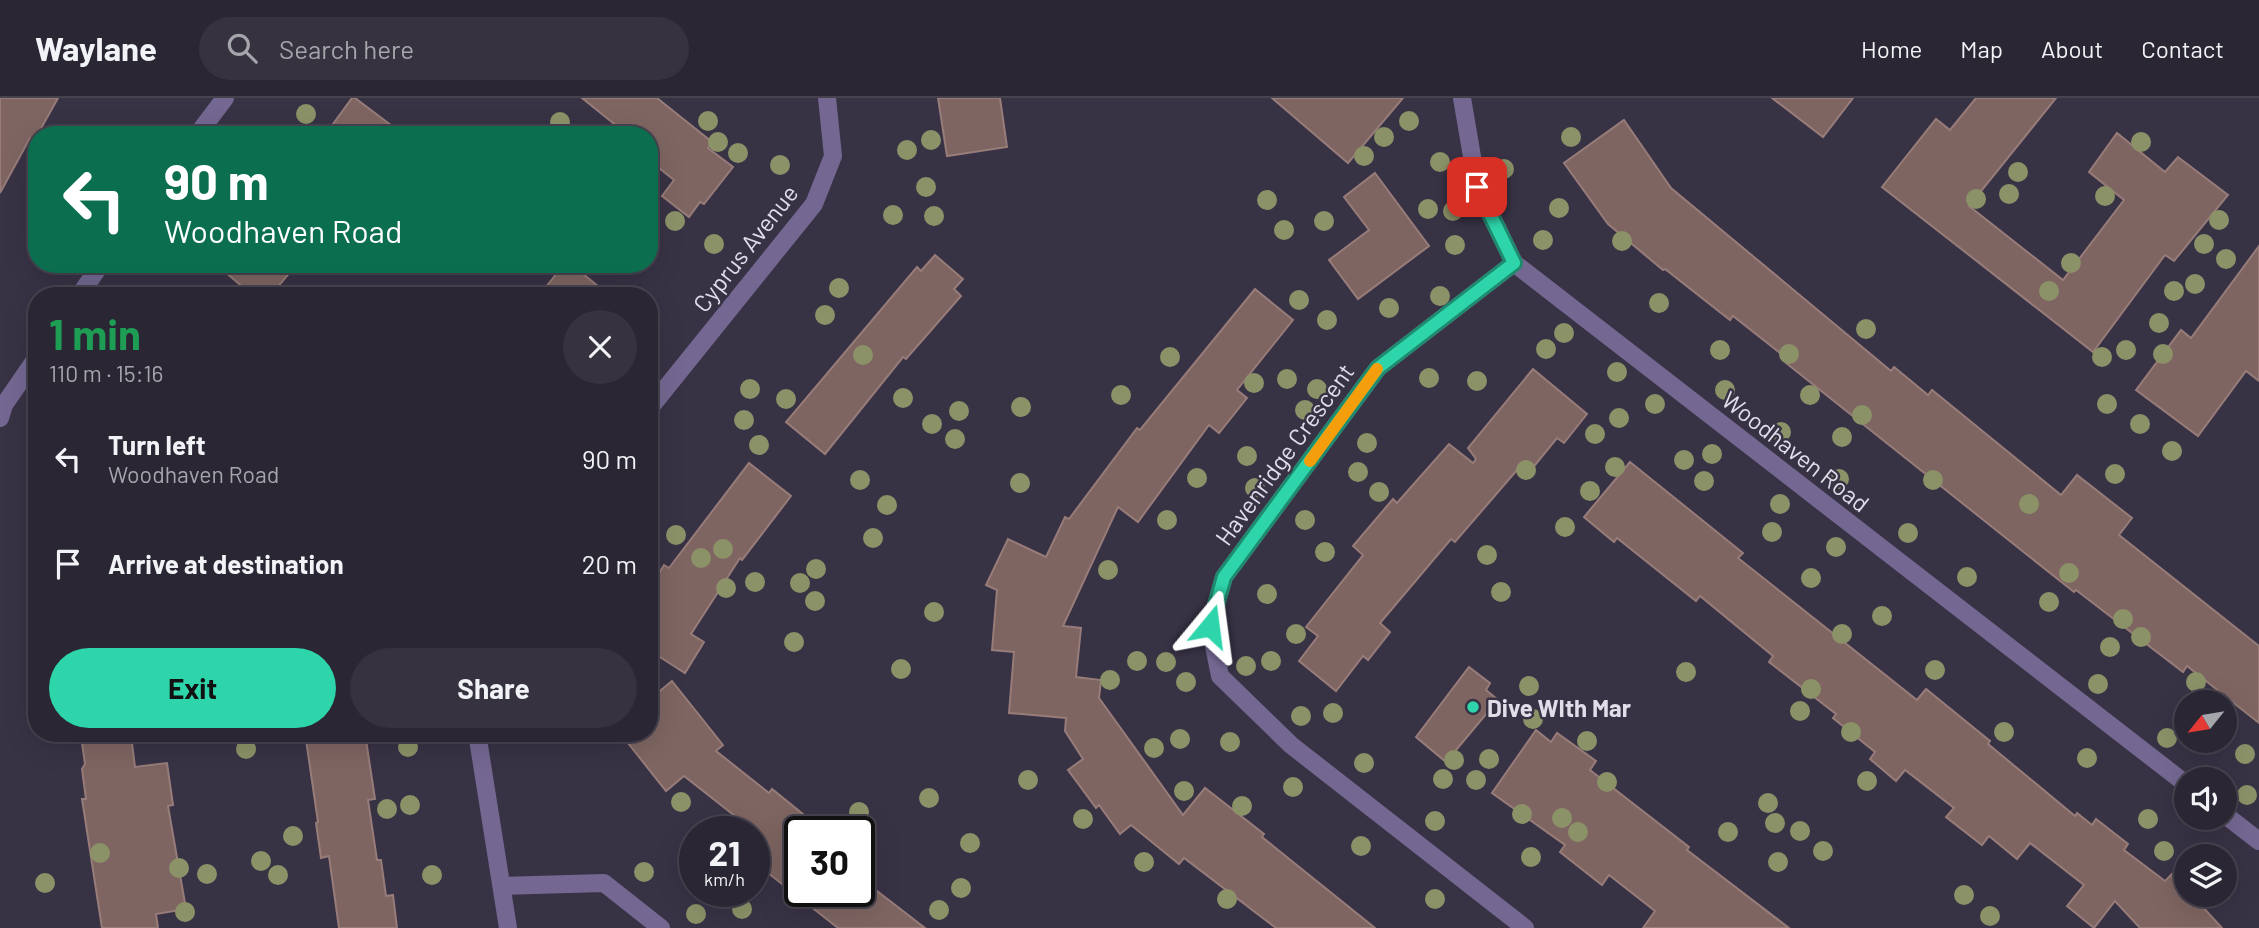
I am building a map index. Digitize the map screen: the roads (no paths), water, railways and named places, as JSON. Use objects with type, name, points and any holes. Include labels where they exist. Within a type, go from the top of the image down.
[{"type":"street","points":[[204,126],[225,98]]},
{"type":"street","name":"Cyprus Avenue","points":[[658,398],[814,204],[833,156],[827,98]]},
{"type":"street","name":"Woodhaven Road","points":[[1462,98],[1477,187],[1514,263],[2174,775]]},
{"type":"street","name":"Havenridge Crescent","points":[[1514,263],[1378,368],[1224,577],[1210,626],[1220,676],[1291,745],[1525,928]]},
{"type":"street","points":[[0,418],[4,405],[28,370]]},
{"type":"street","points":[[478,742],[508,928]]},
{"type":"street","points":[[2237,824],[2259,841]]},
{"type":"street","points":[[502,886],[604,883],[661,928]]},
{"type":"place","name":"Dive WIth Mar","points":[[1473,707]]}]
